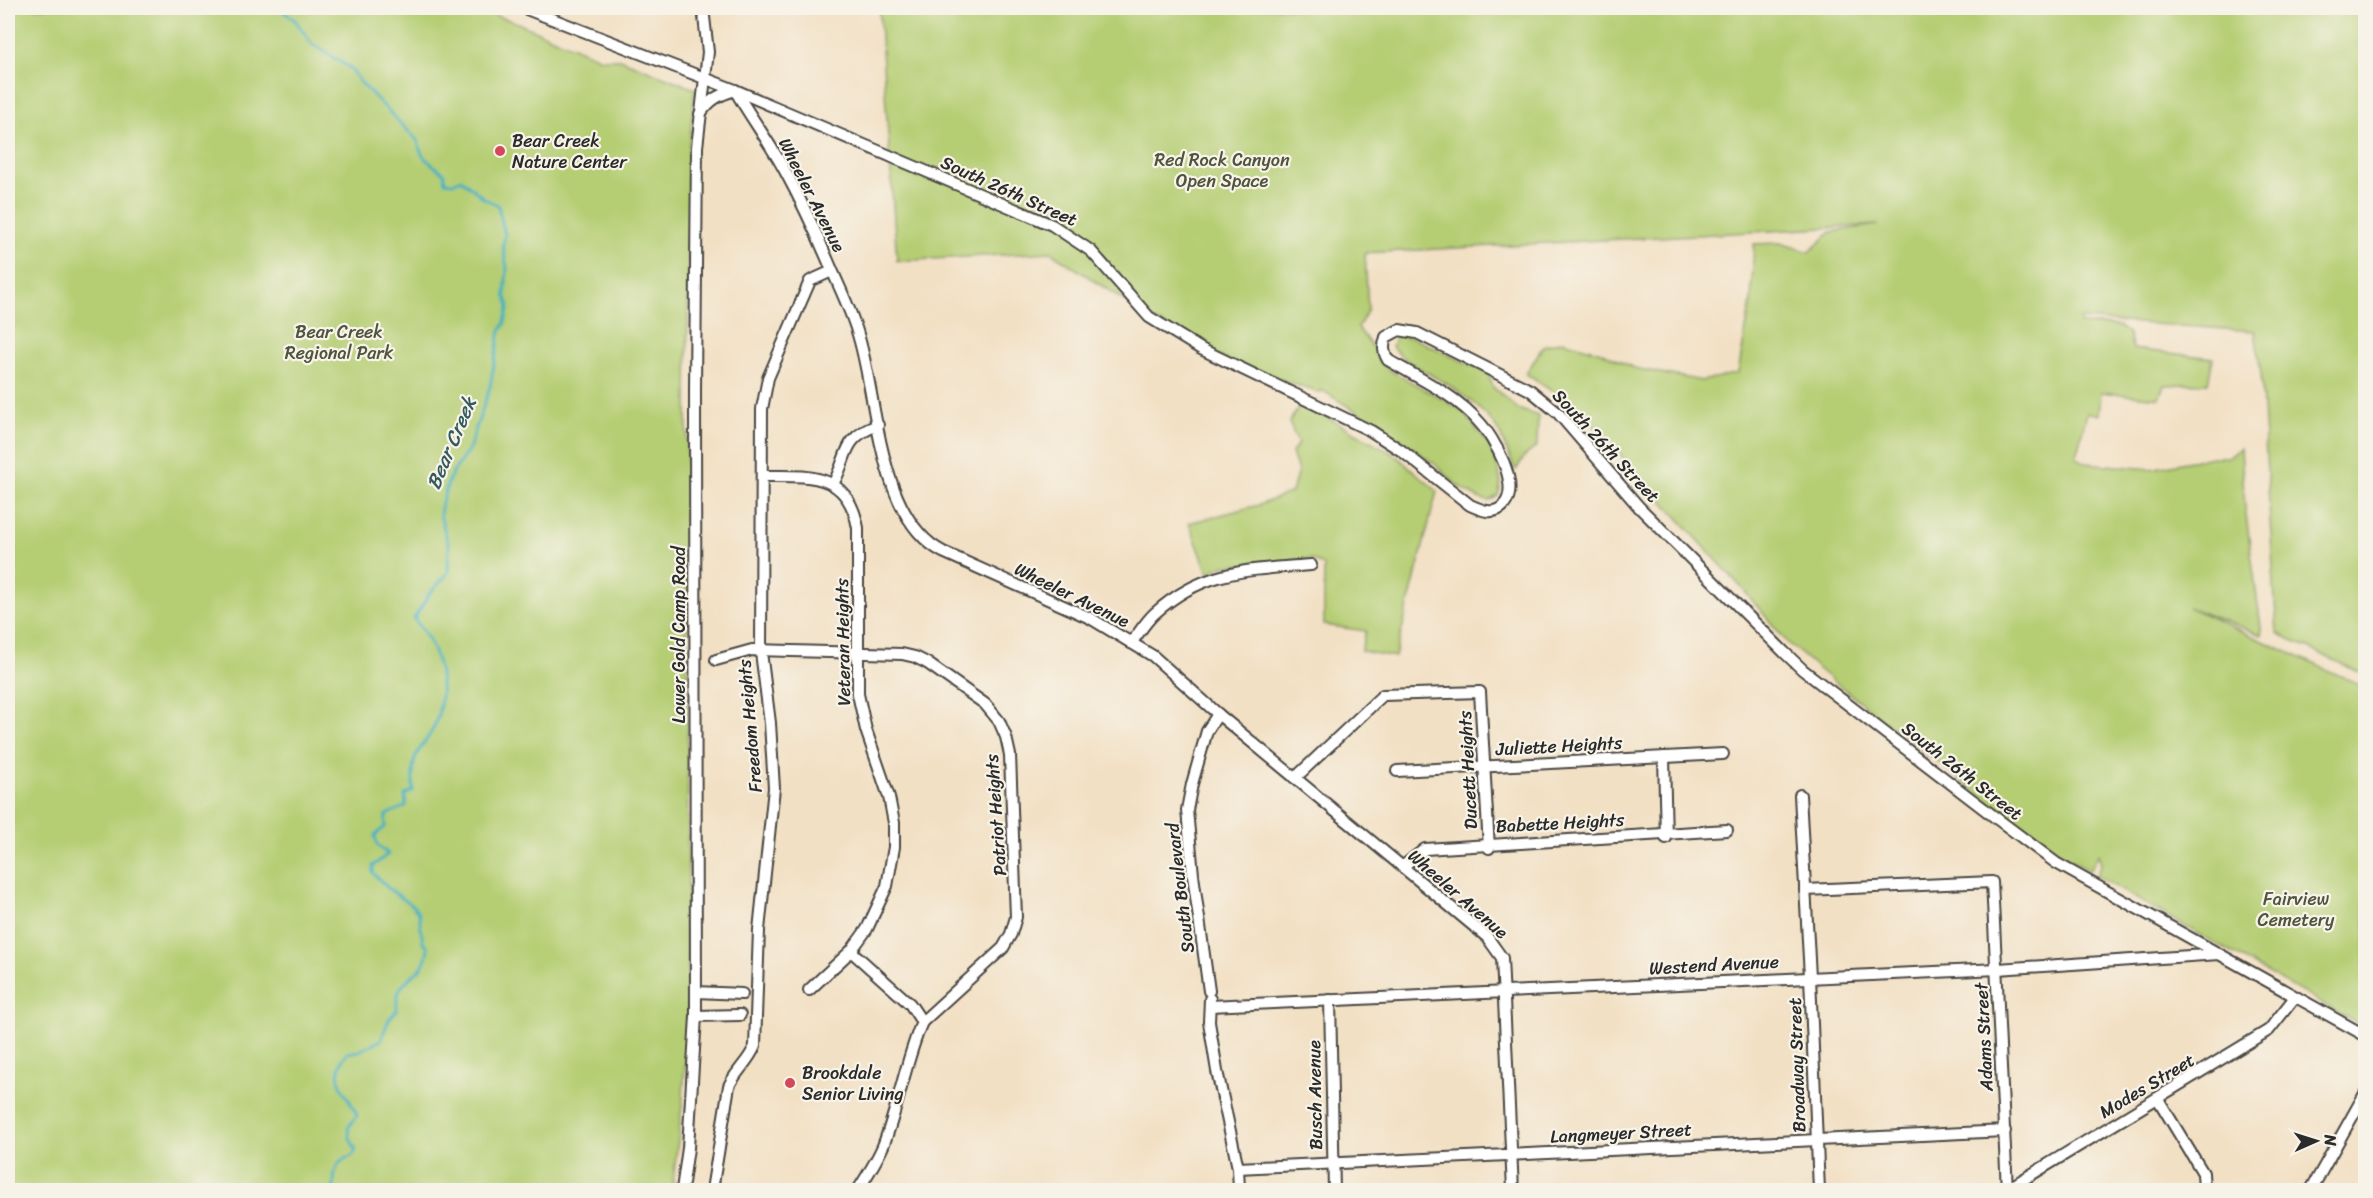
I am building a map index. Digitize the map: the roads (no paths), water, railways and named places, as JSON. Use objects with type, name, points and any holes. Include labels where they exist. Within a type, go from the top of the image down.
[{"type":"street","name":"South 26th Street","points":[[524,8],[735,90],[1052,225],[1091,251],[1149,318],[1160,326],[1201,349],[1371,431],[1402,451],[1470,505],[1481,510],[1500,509],[1507,501],[1510,489],[1495,443],[1472,413],[1388,360],[1383,345],[1386,337],[1399,330],[1417,333],[1530,390],[1558,413],[1639,507],[1803,670],[2056,863],[2366,1036]]},
{"type":"street","name":"Lower Gold Camp Road","points":[[682,1191],[691,1118],[696,1016],[694,391],[697,147],[708,52],[703,8]]},
{"type":"street","points":[[700,114],[708,101],[735,90]]},
{"type":"street","name":"Wheeler Avenue","points":[[735,90],[753,123],[786,172],[860,338],[892,486],[915,529],[931,546],[1090,618],[1153,656],[1218,714],[1487,937],[1497,948],[1502,958],[1514,1191]]},
{"type":"street","name":"Freedom Heights","points":[[712,1191],[729,1086],[734,1075],[751,1055],[755,1046],[759,930],[774,788],[771,735],[761,652],[762,408],[768,378],[810,281],[832,271]]},
{"type":"street","points":[[762,476],[802,476],[833,484],[841,470],[845,451],[859,434],[878,425]]},
{"type":"street","name":"Veteran Heights","points":[[809,990],[851,951],[867,929],[887,886],[894,847],[894,823],[889,797],[860,710],[856,516],[847,498],[833,484]]},
{"type":"street","points":[[1131,643],[1153,615],[1181,593],[1215,577],[1244,571],[1311,565]]},
{"type":"street","name":"Patriot Heights","points":[[716,660],[752,650],[902,654],[927,663],[984,704],[999,721],[1006,737],[1010,755],[1017,916],[1003,948],[922,1022],[913,1042],[883,1144],[875,1164],[858,1191]]},
{"type":"street","name":"Ducett Heights","points":[[1294,778],[1383,695],[1480,692],[1489,846]]},
{"type":"street","name":"South Boulevard","points":[[1218,714],[1207,731],[1187,810],[1193,875],[1210,999],[1209,1022],[1238,1168],[1239,1191]]},
{"type":"street","name":"Juliette Heights","points":[[1397,771],[1723,754]]},
{"type":"street","points":[[1664,757],[1666,837]]},
{"type":"street","name":"Broadway Street","points":[[1800,795],[1819,1191]]},
{"type":"street","name":"Babette Heights","points":[[1402,867],[1425,849],[1666,837],[1727,830]]},
{"type":"street","name":"Adams Street","points":[[1805,890],[1992,882],[1998,969],[2006,1190]]},
{"type":"street","points":[[851,951],[910,1004],[922,1022]]},
{"type":"street","name":"Westend Avenue","points":[[1210,999],[1330,1000],[1998,969],[2220,954]]},
{"type":"street","points":[[696,992],[736,993],[735,1015],[696,1016]]},
{"type":"street","name":"Modes Street","points":[[2006,1190],[2269,1030],[2295,997]]},
{"type":"street","name":"Busch Avenue","points":[[1330,1000],[1334,1191]]},
{"type":"street","points":[[2311,1191],[2366,1092]]},
{"type":"street","points":[[2158,1099],[2198,1164],[2204,1186]]},
{"type":"street","name":"Langmeyer Street","points":[[1238,1168],[2005,1131]]},
{"type":"waterway","name":"Bear Creek","points":[[279,8],[295,20],[312,44],[350,68],[361,83],[418,141],[424,156],[444,173],[445,182],[453,183],[461,179],[485,199],[498,205],[505,235],[503,245],[507,269],[505,295],[509,306],[500,331],[490,387],[469,449],[450,477],[442,502],[440,515],[449,546],[448,573],[429,594],[414,619],[430,643],[436,657],[441,684],[439,713],[432,731],[415,758],[413,791],[405,795],[406,806],[386,815],[385,827],[375,835],[377,845],[388,854],[373,866],[373,873],[389,889],[413,906],[419,914],[423,943],[428,947],[427,956],[421,968],[407,980],[399,991],[397,1010],[389,1019],[381,1040],[359,1051],[347,1053],[341,1062],[339,1070],[341,1085],[357,1115],[348,1128],[356,1150],[353,1155],[338,1165],[334,1190]]},
{"type":"place","name":"Bear Creek Nature Center","points":[[500,151]]},
{"type":"place","name":"Brookdale Senior Living","points":[[790,1083]]},
{"type":"park label","name":"Red Rock Canyon Open Space","points":[[1222,170]]},
{"type":"park label","name":"Bear Creek Regional Park","points":[[339,342]]},
{"type":"park label","name":"Fairview Cemetery","points":[[2296,909]]}]
